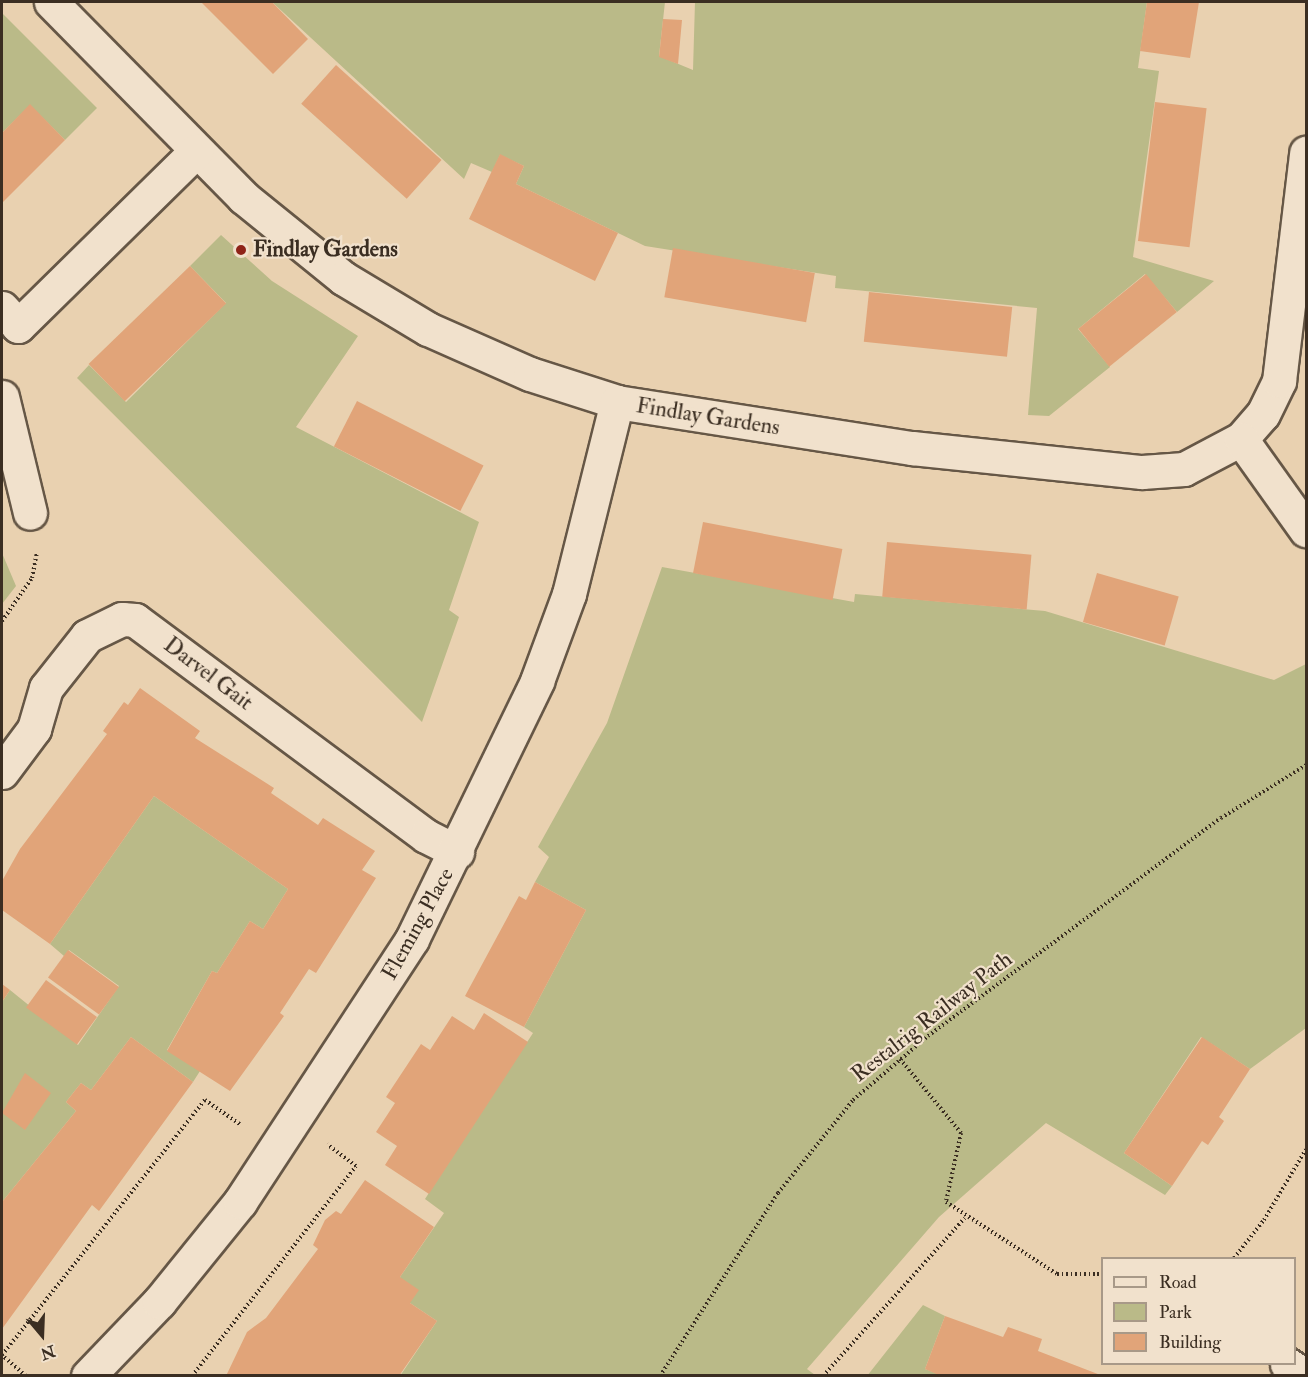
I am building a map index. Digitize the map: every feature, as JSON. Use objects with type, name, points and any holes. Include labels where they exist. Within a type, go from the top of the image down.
[{"type":"street","name":"Findlay Gardens","points":[[51,2],[196,151],[290,238],[394,310],[489,358],[617,402],[912,447],[1142,472],[1184,469],[1241,439]]},
{"type":"street","points":[[7,325],[196,151]]},
{"type":"street","points":[[1306,153],[1279,381],[1263,414],[1241,439],[1306,530]]},
{"type":"street","points":[[2,398],[30,513]]},
{"type":"street","name":"Fleming Place","points":[[88,1376],[166,1293],[276,1149],[412,939],[457,852],[537,681],[569,594],[617,402]]},
{"type":"street","name":"Darvel Gait","points":[[2,772],[34,729],[46,688],[87,636],[122,619],[135,620],[426,836],[457,852]]},
{"type":"street","points":[[1288,1365],[1305,1376]]},
{"type":"path","points":[[2,621],[35,571],[37,547],[30,513]]},
{"type":"path","name":"Restalrig Railway Path","points":[[660,1376],[778,1193],[854,1100],[900,1059],[1221,818],[1306,765]]},
{"type":"path","points":[[900,1059],[961,1133],[946,1202],[965,1218],[1057,1274],[1101,1274]]},
{"type":"path","points":[[26,1376],[2,1355],[205,1100],[276,1149]]},
{"type":"path","points":[[192,1376],[356,1166],[295,1120]]},
{"type":"path","points":[[1235,1257],[1264,1220],[1306,1149]]},
{"type":"path","points":[[823,1376],[965,1218]]},
{"type":"green space","points":[[272,2],[665,2],[659,56],[693,70],[695,2],[1147,2],[1138,68],[1159,71],[1133,257],[1214,281],[1177,312],[1145,274],[1078,329],[1110,367],[1049,416],[1028,415],[1037,308],[835,288],[836,276],[645,246],[516,184],[524,166],[500,155],[492,172],[471,163],[464,179]]},
{"type":"green space","points":[[2,13],[97,108],[65,140],[30,105],[2,133]]},
{"type":"green space","points":[[221,235],[272,281],[358,336],[296,427],[479,522],[449,610],[459,617],[422,722],[77,378],[89,365],[126,402],[226,303],[190,266]]},
{"type":"green space","points":[[2,553],[16,586],[2,604]]},
{"type":"green space","points":[[662,567],[854,602],[855,594],[1045,611],[1274,680],[1306,664],[1306,1028],[1250,1069],[1201,1037],[1124,1153],[1172,1186],[1165,1195],[1046,1123],[939,1217],[807,1369],[815,1375],[400,1376],[437,1321],[410,1303],[400,1277],[444,1213],[425,1199],[533,1033],[524,1027],[586,910],[535,882],[549,857],[538,847],[607,723]]},
{"type":"green space","points":[[154,796],[288,889],[263,929],[250,921],[217,973],[212,971],[167,1050],[200,1071],[193,1082],[131,1037],[91,1090],[81,1083],[66,1102],[76,1111],[2,1202],[2,1002],[10,990],[78,1045],[119,986],[69,950],[64,956],[50,944]]},
{"type":"green space","points":[[923,1305],[945,1316],[925,1369],[941,1375],[867,1376]]},
{"type":"building","points":[[201,2],[272,2],[308,39],[273,74]]},
{"type":"building","points":[[1147,2],[1199,2],[1190,58],[1140,51]]},
{"type":"building","points":[[663,19],[682,20],[678,64],[659,57]]},
{"type":"building","points":[[336,65],[442,160],[407,199],[301,104]]},
{"type":"building","points":[[1155,102],[1207,108],[1190,247],[1138,241]]},
{"type":"building","points":[[30,104],[65,140],[2,203],[2,133]]},
{"type":"building","points":[[500,154],[524,166],[516,184],[618,233],[595,281],[469,219]]},
{"type":"building","points":[[673,248],[815,273],[806,322],[664,297]]},
{"type":"building","points":[[190,266],[226,303],[125,401],[89,364]]},
{"type":"building","points":[[1146,274],[1177,312],[1109,367],[1078,329]]},
{"type":"building","points":[[869,292],[1012,307],[1007,357],[864,342]]},
{"type":"building","points":[[357,401],[484,465],[460,511],[334,446]]},
{"type":"building","points":[[703,522],[842,549],[832,600],[693,573]]},
{"type":"building","points":[[887,542],[1031,555],[1027,609],[882,597]]},
{"type":"building","points":[[1097,573],[1179,596],[1165,645],[1083,622]]},
{"type":"building","points":[[140,688],[200,731],[195,738],[274,788],[271,793],[318,825],[323,818],[375,851],[362,870],[376,878],[316,973],[309,969],[280,1013],[284,1016],[230,1091],[167,1051],[212,971],[217,973],[250,921],[263,929],[288,889],[154,796],[50,944],[2,910],[2,881],[20,849],[107,734],[103,731],[124,702],[128,705]]},
{"type":"building","points":[[535,882],[586,910],[524,1027],[465,996],[519,896],[526,900]]},
{"type":"building","points":[[68,950],[119,987],[99,1015],[48,978]]},
{"type":"building","points":[[46,980],[97,1017],[77,1045],[26,1008]]},
{"type":"building","points":[[2,984],[10,990],[2,1002]]},
{"type":"building","points":[[484,1013],[528,1042],[429,1194],[385,1165],[397,1146],[376,1132],[395,1103],[386,1097],[421,1044],[430,1050],[452,1016],[474,1030]]},
{"type":"building","points":[[131,1037],[193,1082],[99,1211],[92,1205],[2,1329],[2,1202],[76,1111],[66,1102],[81,1083],[91,1090]]},
{"type":"building","points":[[1202,1037],[1250,1069],[1219,1117],[1224,1121],[1208,1145],[1202,1141],[1172,1186],[1124,1153]]},
{"type":"building","points":[[25,1073],[51,1093],[25,1130],[2,1113]]},
{"type":"building","points":[[365,1180],[434,1227],[400,1277],[419,1290],[410,1303],[437,1321],[399,1376],[226,1376],[247,1332],[266,1318],[318,1249],[313,1245],[325,1220],[336,1211],[341,1214]]},
{"type":"building","points":[[945,1316],[1003,1337],[1008,1327],[1042,1339],[1038,1351],[1103,1376],[941,1376],[925,1369]]},
{"type":"place","name":"Findlay Gardens","points":[[241,250]]}]
